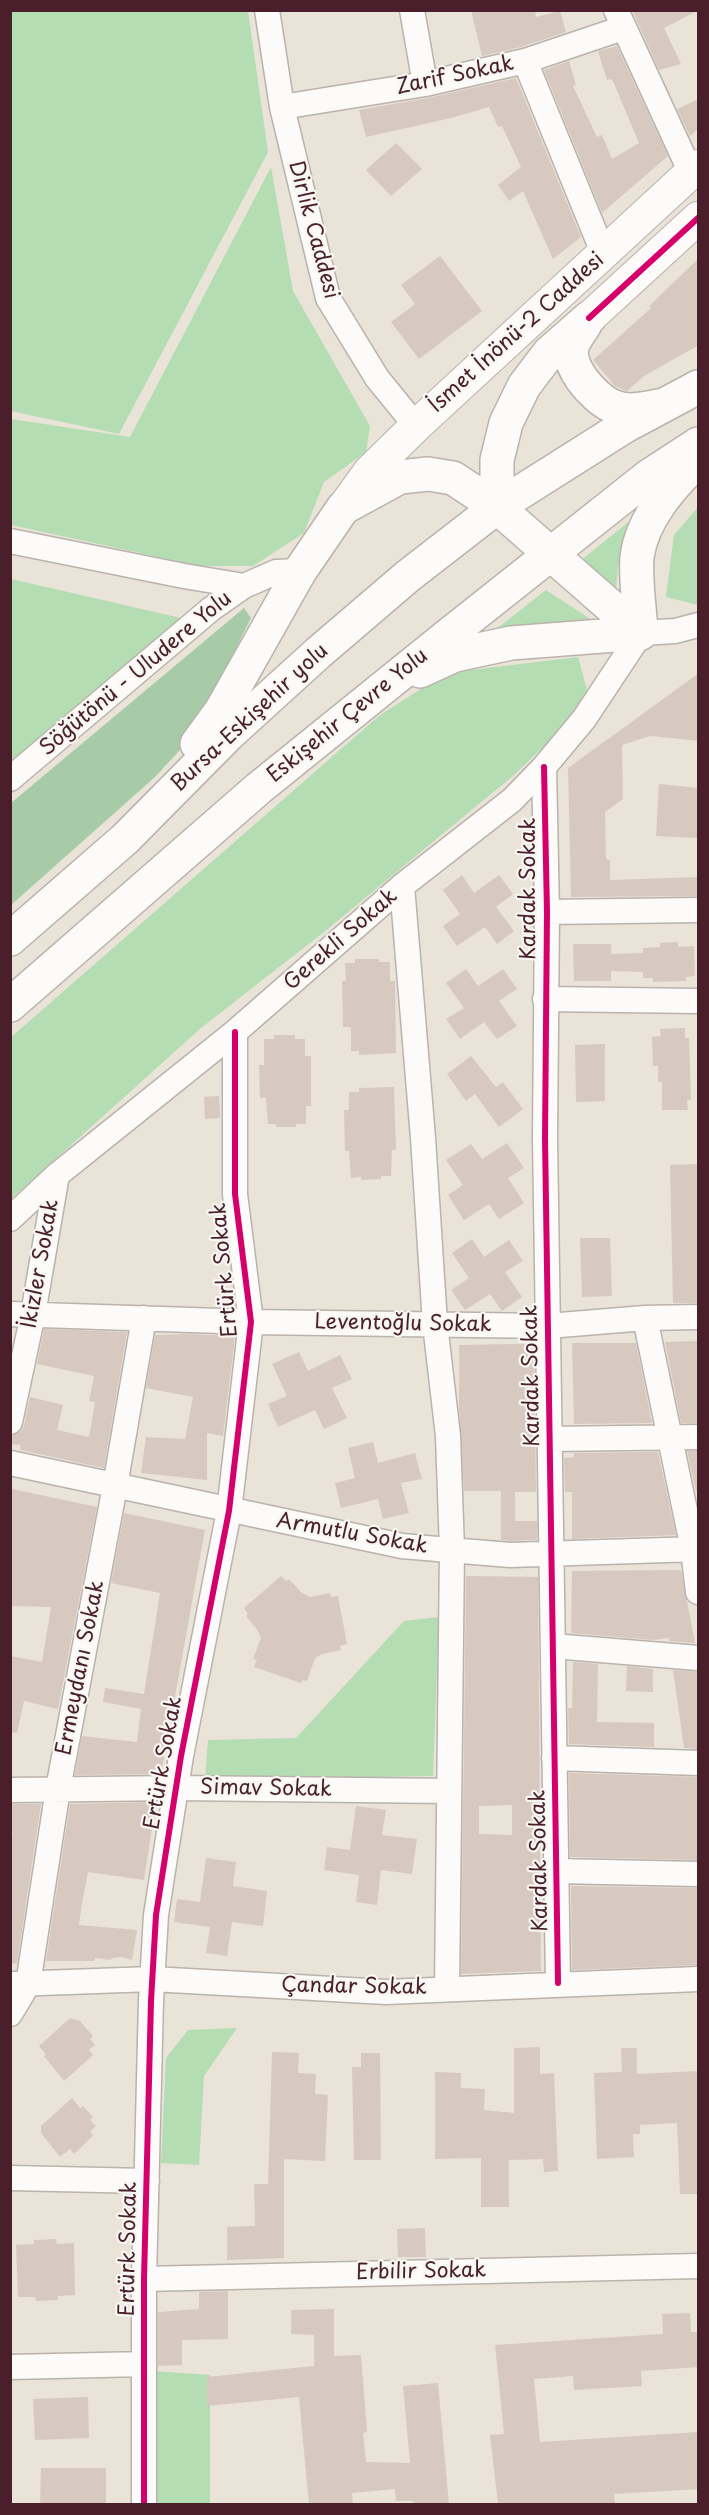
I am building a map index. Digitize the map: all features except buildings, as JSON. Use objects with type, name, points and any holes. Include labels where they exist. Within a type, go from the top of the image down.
[{"type":"highway","points":[[590,318],[572,345],[572,364],[589,388],[612,406],[635,411],[662,405]]},
{"type":"highway","points":[[497,507],[497,460],[506,423],[524,387],[549,353],[590,318]]},
{"type":"highway","points":[[497,507],[624,426],[699,387]]},
{"type":"highway","name":"Eskişehir Çevre Yolu","points":[[10,1005],[259,788],[383,687],[649,476],[699,444]]},
{"type":"highway","points":[[641,633],[637,557],[648,522],[666,495],[699,460]]},
{"type":"highway","points":[[125,839],[221,711],[300,571],[344,508],[400,477],[428,474],[453,478],[497,507],[641,633]]},
{"type":"highway","name":"Bursa-Eskişehir yolu","points":[[10,939],[125,839],[229,734],[318,653],[408,576],[497,507]]},
{"type":"highway","points":[[383,687],[455,656],[511,643],[641,633]]},
{"type":"main road","name":"İsmet İnönü-2 Caddesi","points":[[344,508],[369,472],[416,426],[695,169]]},
{"type":"main road","name":"İsmet İnönü-2 Caddesi","points":[[590,318],[699,218]]},
{"type":"street","name":"Dirlik Caddesi","points":[[267,10],[282,107],[328,298],[376,378],[416,426]]},
{"type":"street","points":[[412,10],[425,84]]},
{"type":"street","name":"Zarif Sokak","points":[[282,107],[425,84],[525,61],[620,19]]},
{"type":"street","points":[[620,19],[695,169]]},
{"type":"street","points":[[525,61],[604,255]]},
{"type":"street","points":[[10,541],[244,586]]},
{"type":"street","name":"Söğütönü - Uludere Yolu","points":[[10,779],[181,632],[244,586],[276,572],[300,571]]},
{"type":"street","points":[[641,633],[675,631],[699,626]]},
{"type":"street","name":"Gerekli Sokak","points":[[10,1219],[57,1175],[235,1032],[402,886],[512,800],[544,767],[584,719],[641,633]]},
{"type":"street","name":"Kardak Sokak","points":[[544,767],[547,912],[545,999],[548,1326],[558,1983]]},
{"type":"street","points":[[402,886],[423,1138],[435,1324],[448,1436],[452,1550],[447,1989]]},
{"type":"street","points":[[547,912],[699,910]]},
{"type":"street","points":[[545,999],[699,1001]]},
{"type":"street","name":"Ertürk Sokak","points":[[144,2505],[144,2279],[152,1979],[156,1915],[176,1788],[228,1511],[251,1322],[235,1194],[235,1032]]},
{"type":"street","name":"İkizler Sokak","points":[[10,1422],[22,1314],[57,1175]]},
{"type":"street","points":[[22,1314],[144,1318]]},
{"type":"street","name":"Leventoğlu Sokak","points":[[144,1318],[251,1322],[548,1326],[645,1318],[699,1317]]},
{"type":"street","name":"Ermeydanı Sokak","points":[[10,2014],[19,1984],[58,1789],[116,1486],[144,1318]]},
{"type":"street","points":[[645,1318],[696,1549],[699,1592]]},
{"type":"street","points":[[550,1439],[699,1437]]},
{"type":"street","name":"Armutlu Sokak","points":[[10,1463],[228,1511],[402,1546],[510,1555],[696,1549]]},
{"type":"street","points":[[553,1646],[699,1658]]},
{"type":"street","points":[[554,1758],[699,1763]]},
{"type":"street","name":"Simav Sokak","points":[[10,1790],[176,1788],[449,1791]]},
{"type":"street","points":[[557,1871],[699,1874]]},
{"type":"street","name":"Çandar Sokak","points":[[19,1984],[152,1979],[386,1992],[558,1983],[699,1979]]},
{"type":"street","points":[[10,2178],[147,2181]]},
{"type":"street","name":"Erbilir Sokak","points":[[144,2279],[699,2266]]},
{"type":"street","points":[[10,2367],[144,2364]]},
{"type":"green space","points":[[11,10],[248,11],[268,152],[119,434],[11,411]]},
{"type":"green space","points":[[271,167],[293,291],[370,426],[366,452],[324,482],[304,533],[253,566],[200,566],[11,525],[11,419],[130,437]]},
{"type":"green space","points":[[698,507],[698,605],[666,597],[674,535]]},
{"type":"green space","points":[[642,511],[644,514],[618,566],[615,602],[570,569]]},
{"type":"green space","points":[[11,579],[181,618],[11,766]]},
{"type":"green space","points":[[546,590],[601,626],[481,641]]},
{"type":"green space","points":[[244,608],[251,618],[192,737],[155,777],[11,905],[11,803]]},
{"type":"green space","points":[[578,657],[587,690],[566,725],[514,775],[324,932],[201,1028],[11,1199],[10,1038],[380,715],[446,673]]},
{"type":"green space","points":[[439,1617],[433,1776],[205,1780],[208,1740],[296,1738],[404,1621]]},
{"type":"green space","points":[[237,2028],[204,2076],[199,2165],[161,2163],[166,2058],[188,2030]]},
{"type":"green space","points":[[153,2371],[210,2375],[210,2504],[152,2504]]},
{"type":"cycle path","points":[[589,318],[698,218]]},
{"type":"cycle path","points":[[544,767],[547,912],[545,1138],[558,1983]]},
{"type":"cycle path","points":[[144,2504],[144,2279],[151,2001],[156,1915],[181,1756],[229,1511],[251,1322],[235,1194],[235,1032]]}]
